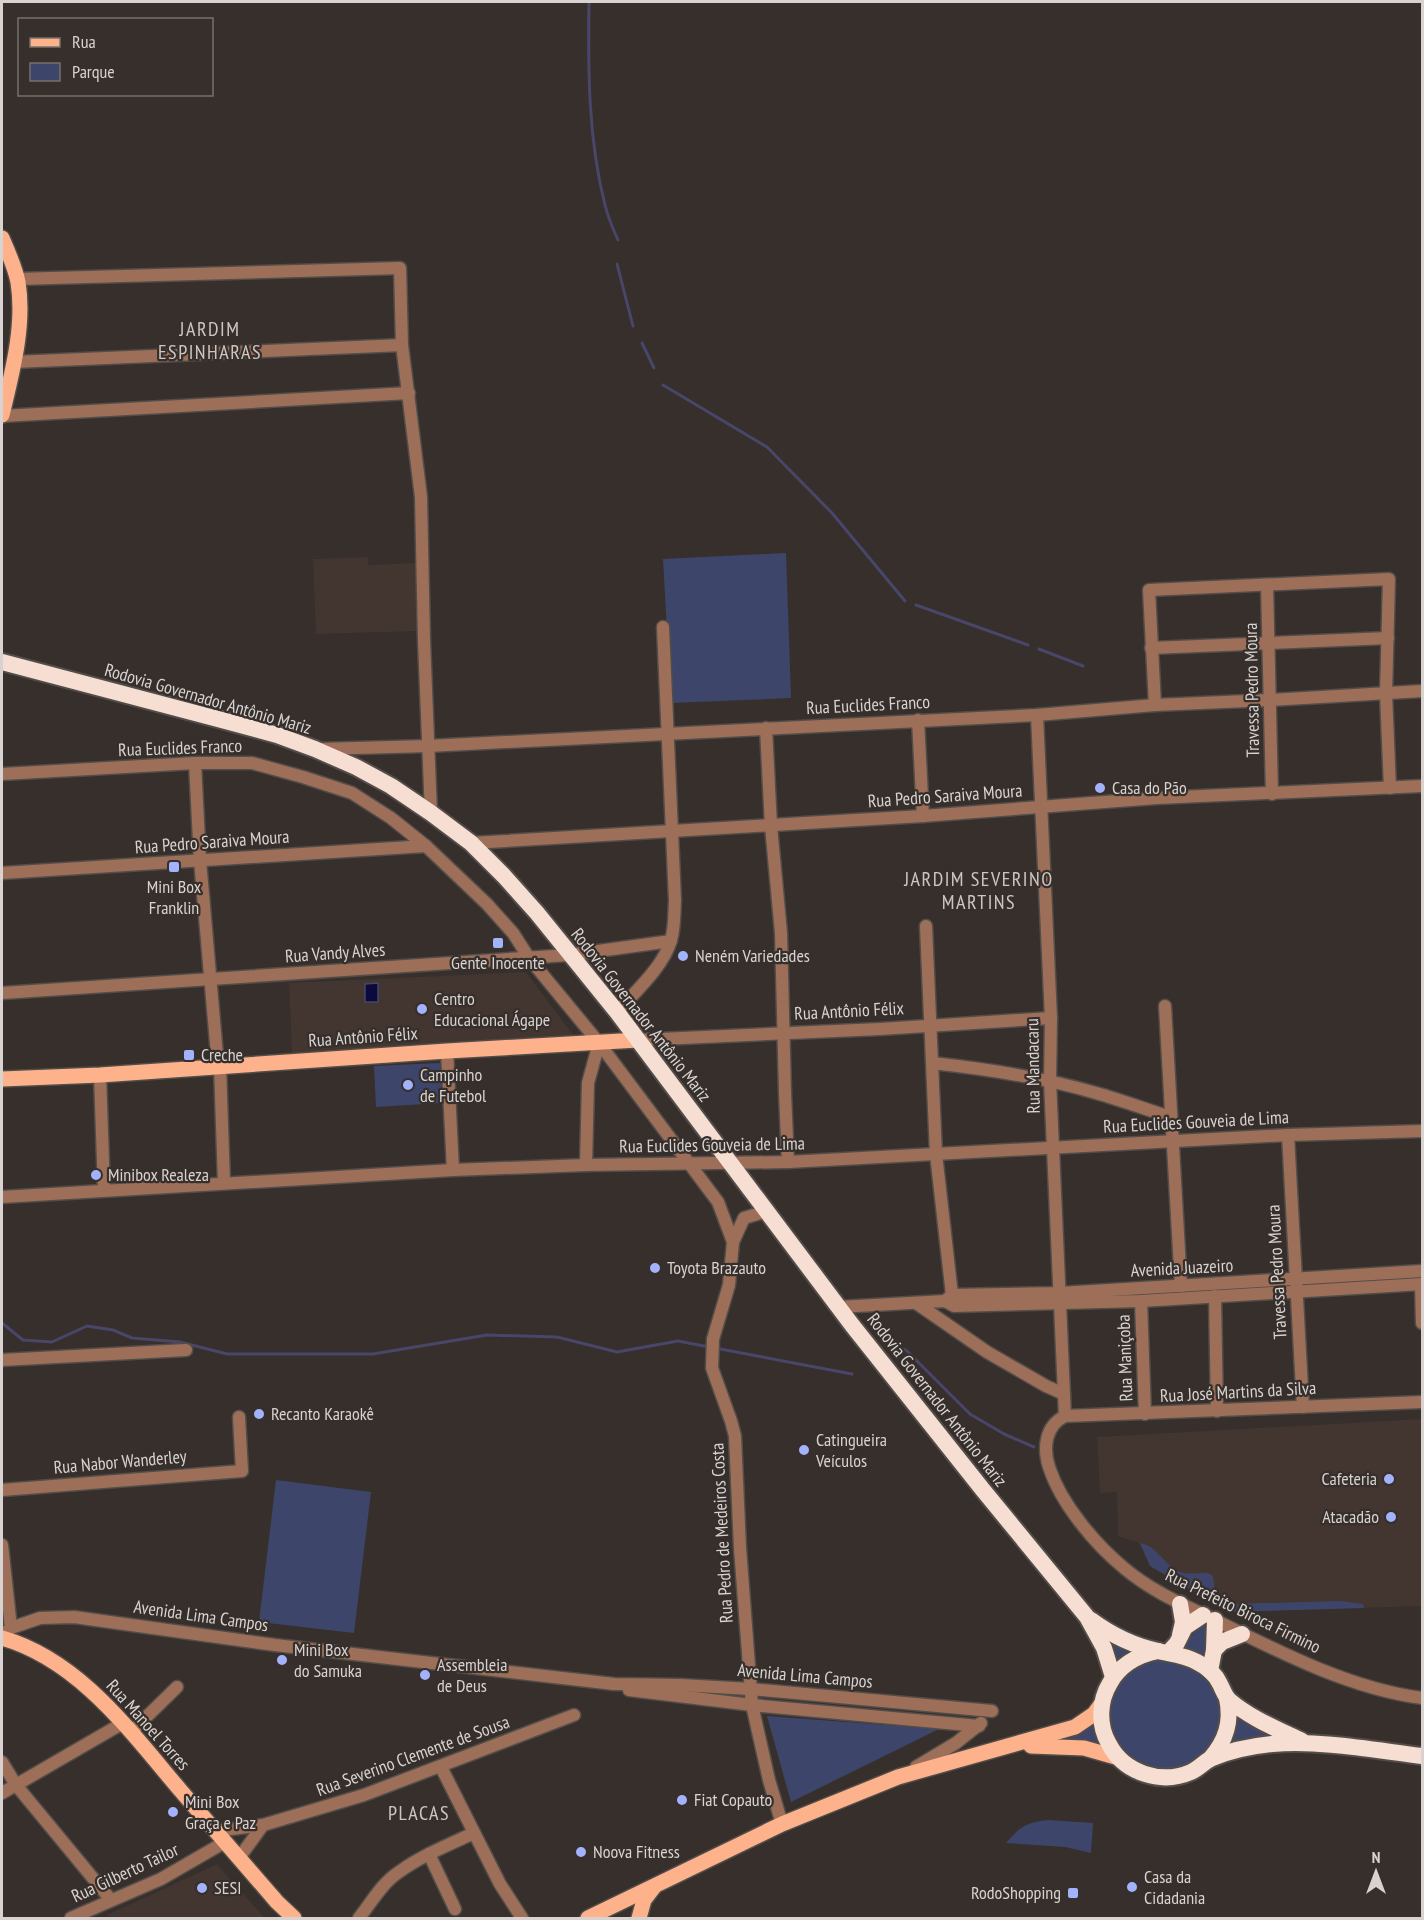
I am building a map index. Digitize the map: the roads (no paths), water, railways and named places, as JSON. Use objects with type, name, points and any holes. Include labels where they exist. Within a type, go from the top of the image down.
[{"type":"highway","name":"Rodovia Governador Antônio Mariz","points":[[2,662],[228,721],[315,749],[356,766],[391,786],[471,843],[531,906],[616,1012],[839,1306],[983,1490],[1087,1617],[1104,1648],[1113,1677]]},
{"type":"highway","points":[[1102,1704],[1113,1677],[1125,1665],[1133,1660],[1163,1652],[1177,1643],[1183,1622],[1180,1604]]},
{"type":"highway","name":"Rodovia Governador Antônio Mariz","points":[[1087,1617],[1122,1638],[1197,1662],[1219,1681],[1227,1698],[1248,1714],[1305,1743]]},
{"type":"highway","points":[[1180,1635],[1185,1627],[1209,1618],[1214,1650],[1210,1671]]},
{"type":"highway","points":[[1214,1650],[1222,1642],[1242,1634]]},
{"type":"highway","points":[[1210,1759],[1221,1744],[1227,1730],[1229,1714],[1227,1698]]},
{"type":"highway","name":"Rodovia Governador Antônio Mariz","points":[[1102,1704],[1101,1715],[1106,1738],[1119,1758],[1131,1768],[1147,1775],[1170,1778],[1192,1772],[1210,1759],[1271,1744],[1305,1743],[1422,1756]]},
{"type":"main road","points":[[2,238],[7,264],[17,279],[20,306],[14,362],[2,416]]},
{"type":"main road","name":"Rua Antônio Félix","points":[[2,1079],[100,1075],[638,1040]]},
{"type":"main road","name":"Rua Manoel Torres","points":[[5,1634],[48,1657],[77,1678],[127,1727],[277,1902],[294,1918]]},
{"type":"main road","points":[[588,1918],[609,1914],[656,1886],[782,1824],[898,1777],[1075,1727],[1094,1714],[1102,1704]]},
{"type":"main road","points":[[1001,1748],[1066,1746],[1119,1758]]},
{"type":"main road","points":[[639,1918],[644,1900],[656,1886]]},
{"type":"street","points":[[17,279],[400,268],[402,345],[421,497],[431,813]]},
{"type":"street","points":[[14,362],[402,345]]},
{"type":"street","points":[[2,416],[409,393]]},
{"type":"street","points":[[1155,705],[1149,590],[1389,579],[1386,694],[1390,788]]},
{"type":"street","name":"Travessa Pedro Moura","points":[[1267,585],[1272,794]]},
{"type":"street","points":[[616,1012],[642,985],[671,941],[675,901],[663,627]]},
{"type":"street","points":[[1151,648],[1388,638]]},
{"type":"street","name":"Rua Euclides Franco","points":[[315,749],[428,746],[1037,715],[1155,705],[1422,691]]},
{"type":"street","name":"Rua Mandacaru","points":[[1037,715],[1051,1018],[1050,1081],[1064,1394],[1061,1418],[1047,1435],[1045,1446],[1047,1460],[1074,1513]]},
{"type":"street","points":[[918,720],[923,816]]},
{"type":"street","points":[[766,728],[771,826],[782,933],[788,1162]]},
{"type":"street","points":[[195,763],[200,860],[216,1055],[220,1066],[224,1183]]},
{"type":"street","name":"Rua Euclides Franco","points":[[2,774],[195,763],[252,764],[303,777],[352,794],[391,818],[426,846],[488,904],[599,1043],[692,1165]]},
{"type":"street","name":"Rua Pedro Saraiva Moura","points":[[471,843],[771,826],[1157,798],[1422,786]]},
{"type":"street","name":"Rua Pedro Saraiva Moura","points":[[2,873],[426,846]]},
{"type":"street","points":[[926,926],[936,1154],[949,1298]]},
{"type":"street","name":"Rua Vandy Alves","points":[[2,993],[569,955],[671,941]]},
{"type":"street","points":[[1165,1006],[1181,1286]]},
{"type":"street","name":"Rua Antônio Félix","points":[[638,1040],[1051,1018]]},
{"type":"street","points":[[586,1165],[588,1083],[599,1043]]},
{"type":"street","points":[[447,1051],[453,1170]]},
{"type":"street","points":[[932,1063],[994,1070],[1050,1081],[1170,1117]]},
{"type":"street","points":[[100,1075],[104,1190]]},
{"type":"street","name":"Rua Euclides Gouveia de Lima","points":[[2,1197],[453,1170],[586,1165],[788,1162],[1422,1131]]},
{"type":"street","name":"Travessa Pedro Moura","points":[[1288,1136],[1303,1407]]},
{"type":"street","name":"Rua Pedro de Medeiros Costa","points":[[692,1165],[718,1202],[733,1242]]},
{"type":"street","name":"Rua Pedro de Medeiros Costa","points":[[767,1211],[744,1218],[733,1242],[729,1285],[711,1353],[716,1383],[735,1436],[752,1705],[769,1780],[782,1824]]},
{"type":"street","name":"Avenida Juazeiro","points":[[839,1306],[916,1303],[949,1298],[1141,1301],[1215,1296],[1422,1271]]},
{"type":"street","points":[[1422,1284],[1422,1323]]},
{"type":"street","name":"Avenida Juazeiro","points":[[1060,1299],[1181,1286],[1422,1284]]},
{"type":"street","points":[[1215,1296],[1217,1411]]},
{"type":"street","name":"Rua Maniçoba","points":[[1141,1301],[1145,1414]]},
{"type":"street","points":[[916,1303],[987,1352],[1064,1394]]},
{"type":"street","points":[[2,1360],[186,1350]]},
{"type":"street","name":"Rua José Martins da Silva","points":[[1061,1418],[1422,1402]]},
{"type":"street","name":"Rua Nabor Wanderley","points":[[2,1490],[242,1471],[239,1417]]},
{"type":"street","name":"Rua Prefeito Biroca Firmino","points":[[1074,1513],[1095,1542],[1126,1570],[1180,1604],[1332,1674],[1376,1690],[1422,1698]]},
{"type":"street","points":[[2,1545],[5,1634]]},
{"type":"street","name":"Avenida Lima Campos","points":[[5,1634],[40,1618],[74,1617],[263,1643],[614,1684],[681,1684],[992,1711],[979,1726],[752,1705],[627,1690],[614,1684]]},
{"type":"street","points":[[2,1793],[127,1727],[177,1687]]},
{"type":"street","points":[[796,1709],[797,1694]]},
{"type":"street","points":[[872,1716],[873,1701]]},
{"type":"street","name":"Rua Severino Clemente de Sousa","points":[[220,1836],[364,1795],[574,1715]]},
{"type":"street","points":[[898,1777],[940,1754],[979,1726]]},
{"type":"street","points":[[2,1762],[16,1785],[111,1900]]},
{"type":"street","points":[[441,1767],[500,1884],[522,1918]]},
{"type":"street","points":[[239,1858],[263,1825]]},
{"type":"street","points":[[359,1918],[398,1872],[429,1854],[474,1833]]},
{"type":"street","name":"Rua Gilberto Tailor","points":[[71,1918],[170,1874],[220,1836]]},
{"type":"street","points":[[429,1854],[455,1909]]},
{"type":"waterway","points":[[589,2],[589,78],[595,155],[605,205],[618,240]]},
{"type":"waterway","points":[[617,264],[633,326]]},
{"type":"waterway","points":[[642,343],[654,368]]},
{"type":"waterway","points":[[663,385],[767,447],[832,513],[905,601]]},
{"type":"waterway","points":[[916,605],[1028,645]]},
{"type":"waterway","points":[[1039,649],[1083,666]]},
{"type":"waterway","points":[[2,1323],[23,1340],[52,1342],[87,1326],[113,1330],[132,1338],[180,1342],[227,1354],[373,1354],[487,1335],[557,1337],[617,1352],[678,1341],[709,1347]]},
{"type":"waterway","points":[[892,1346],[906,1350],[970,1414],[1004,1434],[1034,1447]]},
{"type":"waterway","points":[[715,1348],[852,1374]]},
{"type":"place","name":"Casa do Pão","points":[[1100,788]]},
{"type":"place","name":"Mini Box Franklin","points":[[174,867]]},
{"type":"place","name":"Gente Inocente","points":[[498,943]]},
{"type":"place","name":"Neném Variedades","points":[[683,956]]},
{"type":"place","name":"Centro Educacional Ágape","points":[[422,1009]]},
{"type":"place","name":"Creche","points":[[189,1055]]},
{"type":"place","name":"Campinho de Futebol","points":[[408,1085]]},
{"type":"place","name":"Minibox Realeza","points":[[96,1175]]},
{"type":"place","name":"Toyota Brazauto","points":[[655,1268]]},
{"type":"place","name":"Recanto Karaokê","points":[[259,1414]]},
{"type":"place","name":"Catingueira Veículos","points":[[804,1450]]},
{"type":"place","name":"Cafeteria","points":[[1389,1479]]},
{"type":"place","name":"Atacadão","points":[[1391,1517]]},
{"type":"place","name":"Mini Box do Samuka","points":[[282,1660]]},
{"type":"place","name":"Assembleia de Deus","points":[[425,1675]]},
{"type":"place","name":"Fiat Copauto","points":[[682,1800]]},
{"type":"place","name":"Mini Box Graça e Paz","points":[[173,1812]]},
{"type":"place","name":"Noova Fitness","points":[[581,1852]]},
{"type":"place","name":"Casa da Cidadania","points":[[1132,1887]]},
{"type":"place","name":"SESI","points":[[202,1888]]},
{"type":"place","name":"RodoShopping","points":[[1073,1893]]},
{"type":"district","name":"JARDIM ESPINHARAS","points":[[210,340]]},
{"type":"district","name":"JARDIM SEVERINO MARTINS","points":[[979,890]]},
{"type":"district","name":"PLACAS","points":[[419,1813]]}]
